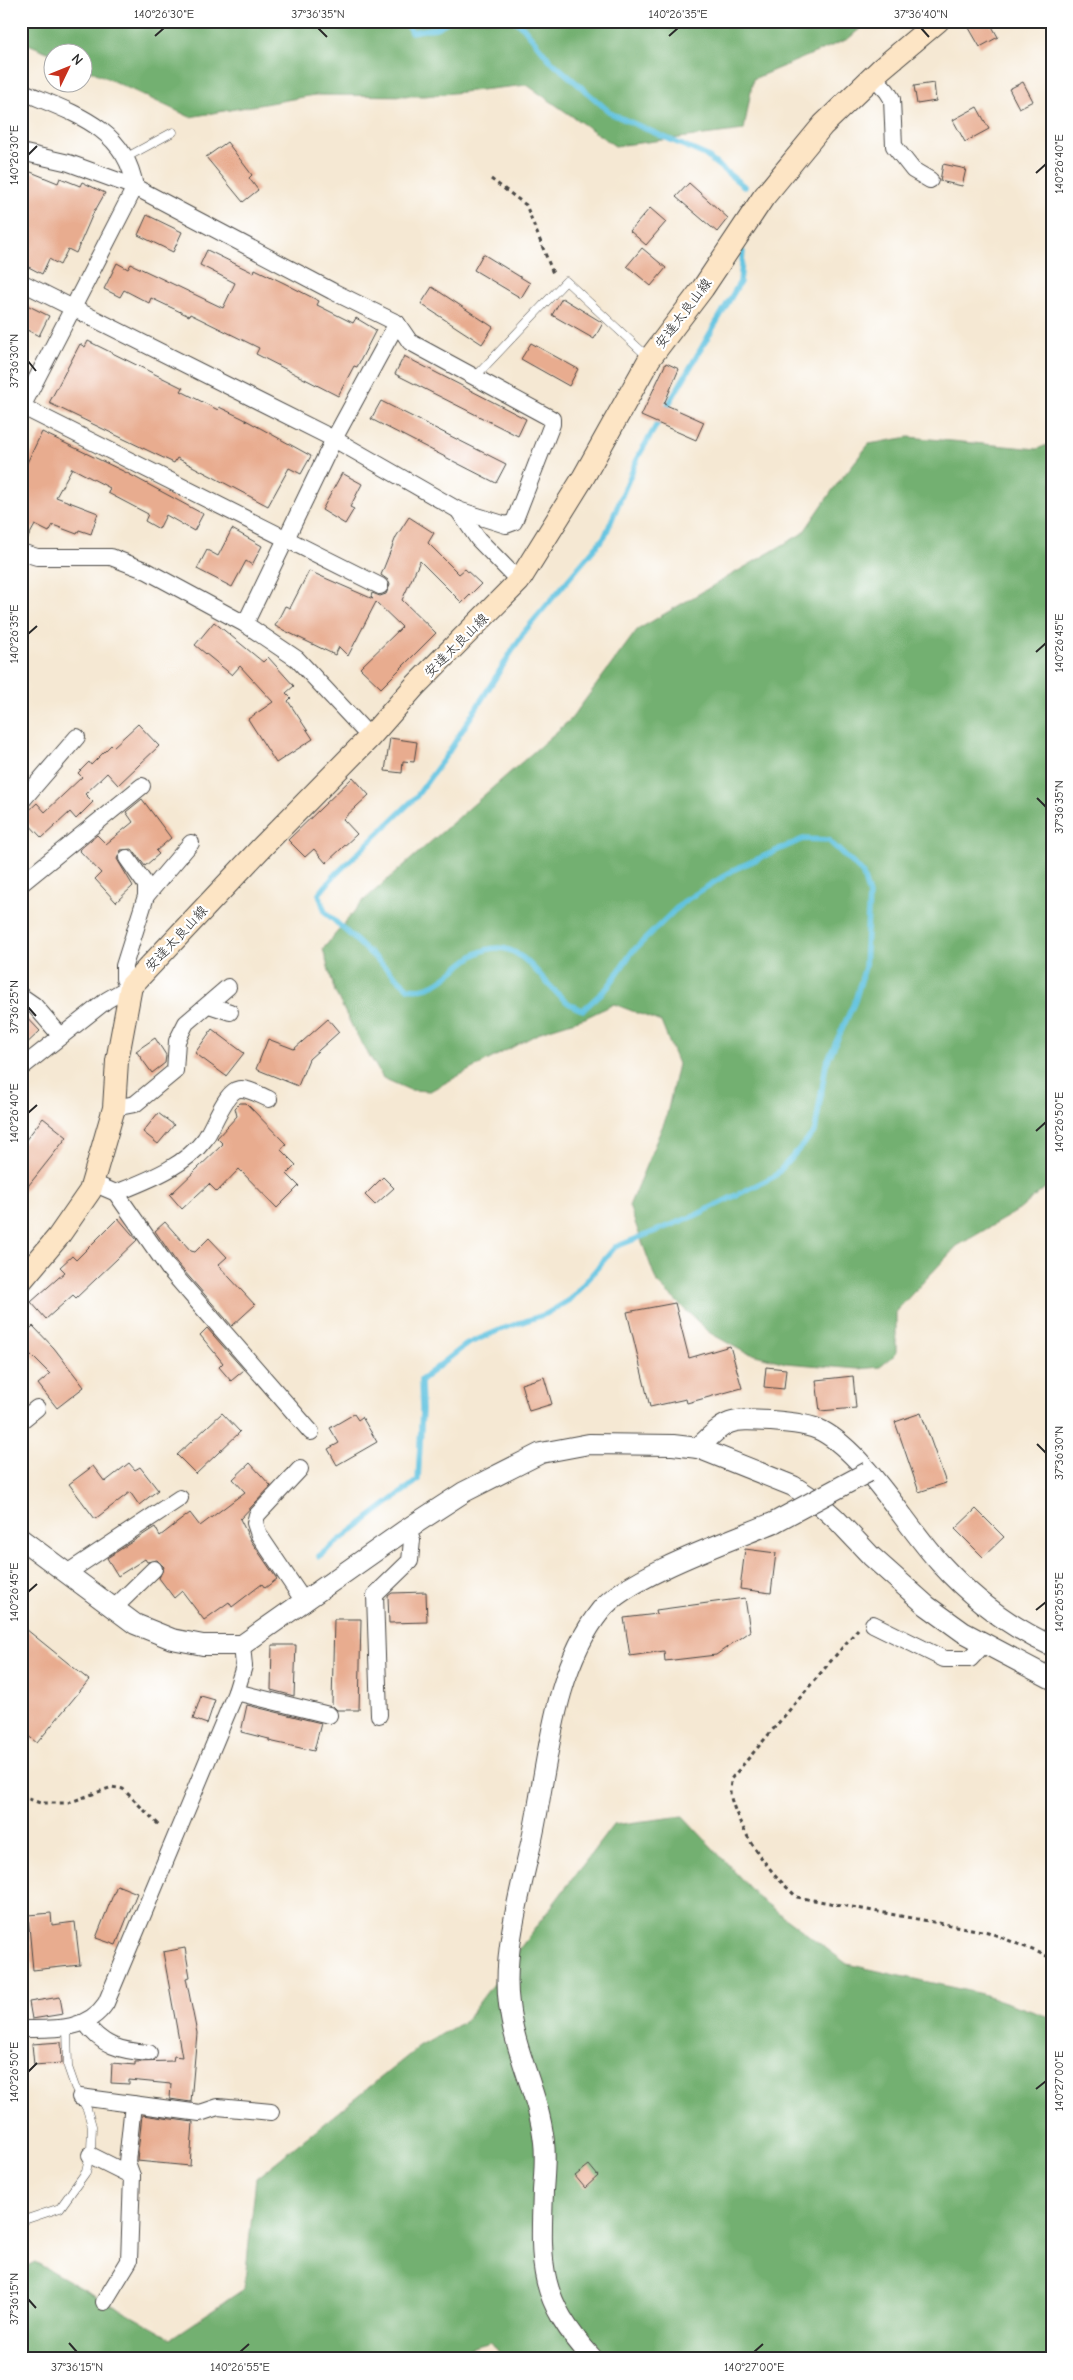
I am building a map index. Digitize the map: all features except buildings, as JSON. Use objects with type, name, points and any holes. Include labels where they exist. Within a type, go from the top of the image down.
[{"type":"main road","name":"安達太良山線","points":[[131,986],[262,847],[370,737],[415,686],[518,581],[583,478],[650,358],[703,288],[752,214],[797,155],[824,125],[873,76],[938,21]]},
{"type":"main road","points":[[21,1281],[58,1237],[90,1191],[93,1183],[114,1108],[117,1061],[131,986]]},
{"type":"street","points":[[873,76],[892,99],[894,146],[913,170],[930,180]]},
{"type":"street","points":[[21,91],[71,111],[92,124],[120,148],[127,157],[135,188],[22,407],[380,586]]},
{"type":"street","points":[[21,152],[69,163],[135,188],[332,291],[397,322],[410,342],[476,376],[552,419],[552,424],[514,522],[506,526],[458,510],[334,438],[21,282]]},
{"type":"street","points":[[245,624],[334,438],[397,322]]},
{"type":"street","points":[[458,510],[478,539],[518,581]]},
{"type":"street","points":[[21,552],[37,557],[111,557],[147,571],[245,624],[297,659],[370,737]]},
{"type":"street","points":[[21,802],[76,737]]},
{"type":"street","points":[[21,884],[142,786]]},
{"type":"street","points":[[146,896],[191,843]]},
{"type":"street","points":[[21,1068],[60,1035],[107,1000],[131,986],[124,979],[124,966],[146,896],[146,885],[127,858]]},
{"type":"street","points":[[114,1108],[134,1104],[175,1071],[177,1041],[186,1023],[228,987]]},
{"type":"street","points":[[21,996],[34,1006],[60,1035]]},
{"type":"street","points":[[209,1005],[230,1012]]},
{"type":"street","points":[[116,1193],[147,1181],[182,1161],[204,1140],[227,1097],[235,1090],[243,1089],[268,1098]]},
{"type":"street","points":[[93,1183],[116,1193],[169,1269],[311,1432]]},
{"type":"street","points":[[21,1421],[37,1408]]},
{"type":"street","points":[[698,1448],[728,1422],[775,1421],[820,1430],[837,1440],[868,1472],[930,1550],[976,1598],[1029,1636],[1052,1646]]},
{"type":"street","points":[[21,1539],[135,1624],[172,1639],[203,1645],[242,1645],[305,1603],[408,1528],[464,1492],[541,1453],[589,1444],[673,1445],[698,1448],[793,1486],[837,1520],[871,1556],[927,1606],[963,1632],[1052,1679]]},
{"type":"street","points":[[300,1469],[258,1514],[255,1523],[259,1535],[305,1603]]},
{"type":"street","points":[[592,2359],[572,2335],[556,2311],[543,2270],[541,2245],[545,2146],[542,2125],[527,2068],[514,2038],[508,2002],[509,1956],[561,1696],[580,1641],[602,1608],[634,1584],[776,1522],[868,1472]]},
{"type":"street","points":[[68,1573],[180,1498]]},
{"type":"street","points":[[379,1714],[375,1595],[410,1561],[412,1540],[408,1528]]},
{"type":"street","points":[[114,1608],[154,1569]]},
{"type":"street","points":[[873,1624],[944,1659],[970,1659],[984,1644]]},
{"type":"street","points":[[21,2029],[67,2027],[85,2022],[102,2009],[112,1991],[236,1692],[244,1666],[242,1645]]},
{"type":"street","points":[[236,1692],[329,1714]]},
{"type":"street","points":[[85,2022],[93,2034],[113,2048],[149,2053]]},
{"type":"street","points":[[80,2097],[200,2113],[218,2107],[271,2112]]},
{"type":"street","points":[[104,2302],[128,2261],[132,2176],[127,2162],[133,2104]]},
{"type":"street","points":[[90,2155],[132,2176]]},
{"type":"lane","points":[[127,157],[173,132]]},
{"type":"lane","points":[[476,376],[566,281],[650,358]]},
{"type":"lane","points":[[21,2221],[60,2208],[86,2172],[90,2155],[92,2126],[87,2109],[68,2067],[67,2027]]},
{"type":"path","points":[[491,179],[526,205],[558,289]]},
{"type":"path","points":[[873,1624],[861,1626],[856,1630],[731,1779],[730,1797],[743,1826],[763,1860],[780,1882],[798,1897],[988,1932],[1052,1958]]},
{"type":"path","points":[[21,1796],[40,1803],[68,1803],[112,1788],[123,1789],[174,1840]]},
{"type":"green space","points":[[21,21],[869,21],[848,39],[753,79],[744,130],[615,146],[527,85],[425,96],[315,95],[190,117],[92,71],[92,42],[42,42],[42,50],[21,41]]},
{"type":"green space","points":[[909,437],[1037,449],[1052,443],[1052,1182],[1019,1210],[957,1246],[896,1311],[896,1354],[880,1367],[858,1369],[786,1363],[744,1352],[710,1333],[657,1283],[629,1206],[666,1118],[678,1064],[661,1022],[614,1004],[585,1018],[543,1031],[430,1091],[410,1090],[383,1078],[355,1032],[335,992],[323,949],[362,902],[571,719],[637,630],[803,533],[834,488],[869,444]]},
{"type":"green space","points":[[683,1816],[759,1898],[847,1964],[982,1994],[1052,2018],[1052,2359],[504,2359],[491,2342],[431,2359],[21,2359],[21,2269],[35,2262],[171,2338],[244,2289],[256,2178],[419,2047],[465,2021],[613,1825]]},
{"type":"waterway","points":[[406,21],[411,32],[436,28],[449,21]]},
{"type":"waterway","points":[[515,21],[523,27],[550,60],[612,114],[705,155],[745,187]]},
{"type":"waterway","points":[[319,1556],[418,1480],[422,1410],[421,1380],[467,1344],[502,1329],[546,1314],[571,1299],[615,1247],[694,1216],[775,1176],[815,1131],[826,1064],[855,1001],[865,967],[869,895],[862,872],[828,840],[803,839],[735,869],[683,902],[632,952],[608,987],[583,1010],[561,997],[522,957],[511,951],[499,948],[486,950],[475,955],[444,979],[433,985],[421,989],[408,988],[325,912],[319,894],[333,877],[416,797],[448,753],[524,632],[605,536],[639,455],[740,282],[743,252]]}]
